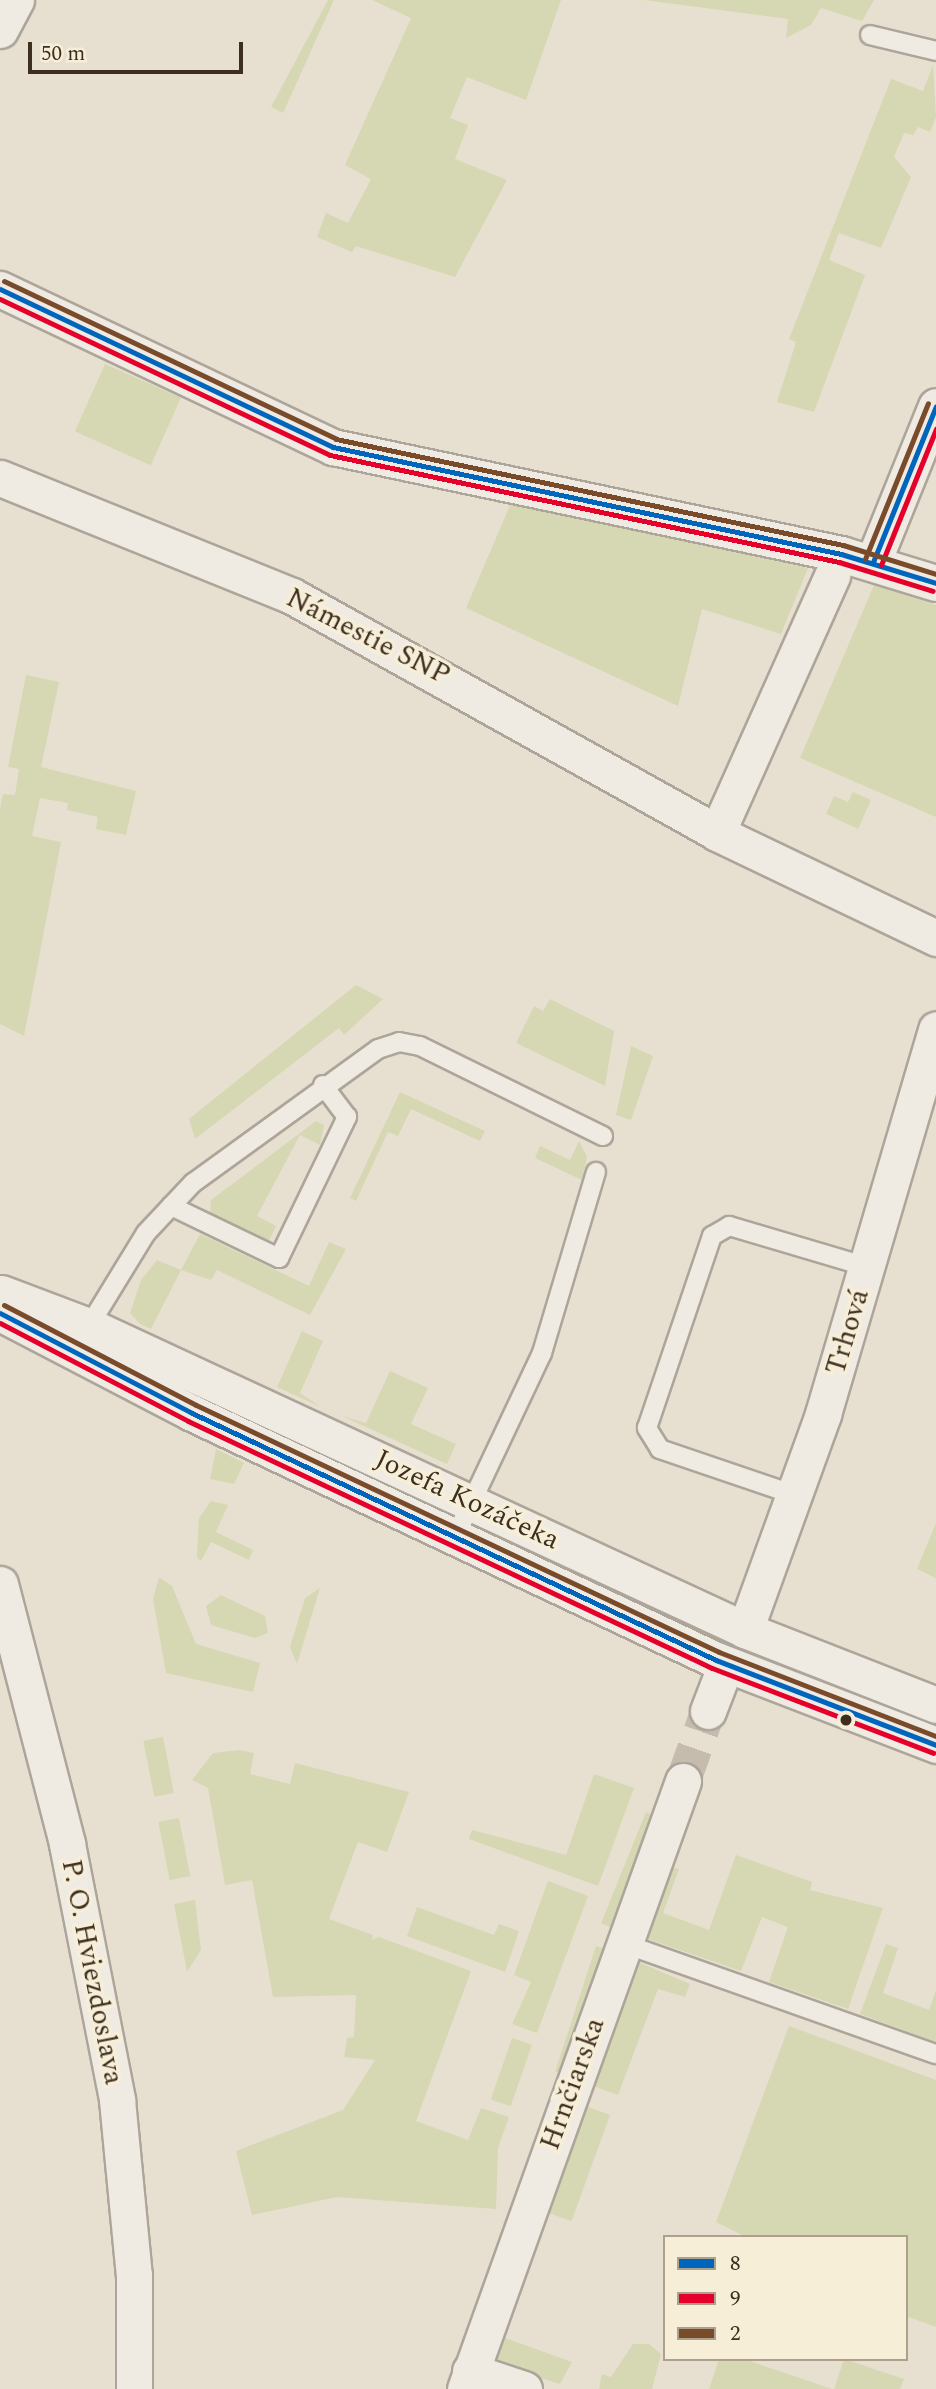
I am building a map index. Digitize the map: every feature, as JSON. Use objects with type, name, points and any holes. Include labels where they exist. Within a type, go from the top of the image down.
[{"type":"street","points":[[0,30],[16,0]]},
{"type":"street","points":[[0,289],[333,447],[873,562],[936,583]]},
{"type":"street","points":[[873,562],[936,406]]},
{"type":"street","name":"Námestie SNP","points":[[0,478],[292,596],[717,833],[936,938]]},
{"type":"street","points":[[717,833],[832,576]]},
{"type":"street","name":"Trhová","points":[[745,1630],[795,1495],[867,1267],[917,1078],[936,1029]]},
{"type":"street","name":"Jozefa Kozáčeka","points":[[0,1292],[89,1326],[745,1630],[936,1705]]},
{"type":"street","name":"Jozefa Kozáčeka","points":[[0,1313],[192,1413],[726,1664],[936,1745]]},
{"type":"street","points":[[0,1340],[41,1335]]},
{"type":"street","name":"P. O. Hviezdoslava","points":[[0,1584],[67,1844],[117,2100],[134,2275],[136,2382]]},
{"type":"street","points":[[708,1711],[726,1664]]},
{"type":"street","name":"Hrnčiarska","points":[[468,2380],[683,1781]]},
{"type":"street","points":[[468,2380],[524,2389]]},
{"type":"lane","points":[[870,34],[936,51]]},
{"type":"lane","points":[[89,1326],[171,1206],[323,1085],[378,1049],[398,1042],[420,1046],[603,1136]]},
{"type":"lane","points":[[171,1206],[279,1258],[347,1116],[323,1085]]},
{"type":"lane","points":[[456,1535],[541,1353],[596,1172]]},
{"type":"lane","points":[[795,1495],[660,1449],[647,1428],[712,1236],[729,1226],[867,1267]]},
{"type":"lane","points":[[625,1944],[936,2054]]},
{"type":"green space","points":[[328,0],[334,0],[283,113],[271,107]]},
{"type":"green space","points":[[372,0],[561,0],[526,100],[467,77],[450,118],[468,125],[455,159],[507,180],[455,277],[356,246],[352,252],[317,237],[326,213],[348,223],[371,179],[345,165],[411,18]]},
{"type":"green space","points":[[644,0],[874,0],[862,21],[821,8],[811,25],[786,38],[788,19]]},
{"type":"green space","points":[[933,65],[936,117],[930,132],[918,127],[913,135],[904,133],[894,157],[911,177],[881,248],[839,233],[829,260],[865,275],[814,412],[777,402],[796,342],[789,339],[891,79],[923,91]]},
{"type":"green space","points":[[105,364],[181,398],[151,465],[75,432]]},
{"type":"green space","points":[[511,503],[808,568],[781,634],[702,609],[678,706],[466,608]]},
{"type":"green space","points":[[874,585],[936,605],[936,817],[800,758]]},
{"type":"green space","points":[[26,675],[59,682],[41,767],[136,791],[126,835],[96,829],[98,817],[67,810],[68,803],[40,798],[32,836],[61,842],[24,1036],[0,1024],[0,809],[3,794],[15,795],[19,769],[8,767]]},
{"type":"green space","points":[[853,792],[871,800],[858,829],[826,814],[834,796],[848,802]]},
{"type":"green space","points":[[356,985],[383,999],[344,1035],[339,1028],[195,1139],[189,1119]]},
{"type":"green space","points":[[550,999],[614,1031],[605,1086],[516,1043],[534,1006],[543,1011]]},
{"type":"green space","points":[[631,1046],[653,1056],[631,1120],[616,1115]]},
{"type":"green space","points":[[400,1092],[485,1131],[480,1141],[411,1109],[398,1136],[388,1132],[356,1201],[350,1198]]},
{"type":"green space","points":[[316,1121],[324,1125],[320,1145],[300,1135],[257,1216],[276,1226],[268,1243],[210,1216],[211,1200]]},
{"type":"green space","points":[[579,1141],[587,1157],[582,1180],[535,1158],[540,1146],[570,1160]]},
{"type":"green space","points":[[200,1234],[309,1286],[329,1242],[346,1249],[310,1315],[217,1270],[211,1280],[181,1270]]},
{"type":"green space","points":[[157,1260],[181,1270],[151,1329],[140,1324],[130,1313],[141,1280]]},
{"type":"green space","points":[[302,1331],[323,1341],[300,1393],[321,1407],[277,1387]]},
{"type":"green space","points":[[390,1371],[428,1388],[411,1424],[456,1444],[447,1464],[342,1416],[366,1423]]},
{"type":"green space","points":[[216,1449],[244,1463],[234,1484],[210,1479]]},
{"type":"green space","points":[[211,1501],[228,1505],[216,1532],[253,1550],[249,1560],[211,1542],[201,1561],[197,1557],[199,1518]]},
{"type":"green space","points":[[936,1523],[936,1578],[917,1569]]},
{"type":"green space","points":[[159,1577],[172,1586],[196,1644],[260,1663],[253,1692],[166,1673],[153,1599]]},
{"type":"green space","points":[[320,1588],[297,1664],[290,1647],[305,1598]]},
{"type":"green space","points":[[221,1595],[265,1616],[268,1633],[255,1638],[211,1625],[206,1606]]},
{"type":"green space","points":[[163,1737],[174,1793],[154,1797],[143,1741]]},
{"type":"green space","points":[[240,1750],[254,1753],[250,1774],[290,1784],[295,1763],[409,1792],[387,1852],[358,1842],[329,1919],[373,1935],[372,1940],[379,1937],[471,1971],[416,2121],[468,2140],[481,2108],[509,2117],[498,2148],[496,2209],[337,2197],[252,2215],[236,2151],[343,2110],[375,2060],[344,2057],[347,2038],[354,2037],[356,1995],[273,1997],[252,1880],[225,1885],[208,1788],[192,1780],[213,1753]]},
{"type":"green space","points":[[594,1774],[634,1788],[598,1886],[469,1839],[472,1830],[566,1855]]},
{"type":"green space","points":[[646,1812],[661,1818],[616,1929],[601,1923]]},
{"type":"green space","points":[[179,1818],[190,1876],[170,1880],[158,1822]]},
{"type":"green space","points":[[736,1855],[812,1882],[810,1890],[883,1908],[848,2009],[769,1982],[788,1927],[762,1917],[741,1971],[642,1937],[660,1863],[679,1869],[663,1913],[709,1930]]},
{"type":"green space","points":[[548,1881],[588,1896],[537,2033],[512,2024],[531,1982],[514,1975]]},
{"type":"green space","points":[[195,1900],[201,1950],[187,1972],[174,1904]]},
{"type":"green space","points":[[417,1907],[494,1935],[499,1924],[519,1931],[505,1972],[407,1936]]},
{"type":"green space","points":[[886,1944],[898,1948],[883,1993],[929,2010],[936,1990],[936,2042],[860,2014]]},
{"type":"green space","points":[[596,1946],[611,1951],[570,2076],[555,2072]]},
{"type":"green space","points":[[638,1962],[690,1984],[685,1997],[658,1989],[618,2095],[588,2084]]},
{"type":"green space","points":[[789,2026],[936,2080],[936,2327],[908,2317],[908,2235],[742,2235],[716,2222]]},
{"type":"green space","points":[[512,2038],[532,2045],[511,2106],[491,2099]]},
{"type":"green space","points":[[580,2104],[610,2115],[571,2221],[541,2210]]},
{"type":"green space","points":[[536,2222],[544,2225],[505,2338],[572,2362],[560,2384],[492,2363]]},
{"type":"green space","points":[[633,2344],[649,2344],[661,2354],[652,2389],[599,2389],[602,2374],[611,2377]]},
{"type":"green space","points":[[718,2361],[750,2361],[832,2389],[709,2389]]},
{"type":"green space","points":[[843,2361],[904,2379],[900,2389],[834,2389]]},
{"type":"tunnel","points":[[683,1781],[708,1711]]},
{"type":"transit line","name":"2","points":[[4,281],[336,439],[843,545],[936,574]]},
{"type":"transit line","name":"8","points":[[0,289],[333,447],[841,554],[936,583]]},
{"type":"transit line","name":"9","points":[[0,299],[330,455],[839,562],[933,591]]},
{"type":"transit line","name":"2","points":[[865,559],[928,403]]},
{"type":"transit line","name":"8","points":[[873,562],[936,406]]},
{"type":"transit line","name":"9","points":[[881,565],[936,429]]},
{"type":"transit line","name":"2","points":[[4,1305],[196,1405],[719,1652],[936,1736]]},
{"type":"transit line","name":"8","points":[[0,1313],[192,1413],[716,1660],[936,1745]]},
{"type":"transit line","name":"9","points":[[0,1323],[188,1421],[712,1668],[933,1753]]}]
